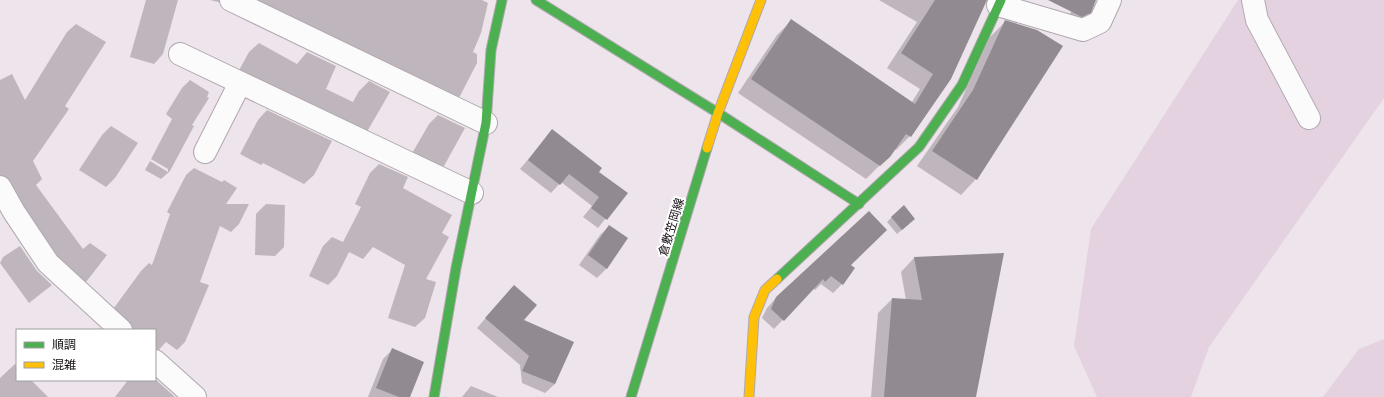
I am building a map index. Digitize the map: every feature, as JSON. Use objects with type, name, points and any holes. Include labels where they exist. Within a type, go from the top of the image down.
[{"type":"street","points":[[231,0],[486,123]]},
{"type":"street","points":[[434,397],[456,268],[486,123],[491,50],[502,0]]},
{"type":"street","points":[[536,0],[718,113],[859,204]]},
{"type":"street","name":"倉敷笠岡線","points":[[630,397],[718,113],[735,64],[761,0]]},
{"type":"street","points":[[749,397],[750,361],[754,317],[765,290],[859,204],[923,141],[962,85],[1000,3],[1083,30],[1100,22],[1110,0]]},
{"type":"street","points":[[1253,0],[1256,20],[1310,118]]},
{"type":"street","name":"倉敷笠岡線","points":[[735,64],[743,21]]},
{"type":"street","points":[[180,54],[472,193]]},
{"type":"street","points":[[205,152],[240,83]]},
{"type":"street","points":[[0,187],[14,212],[48,263],[120,329]]},
{"type":"street","points":[[156,362],[195,397]]},
{"type":"shaded area","points":[[1238,0],[1384,0],[1384,98],[1209,347],[1191,397],[1097,397],[1074,346],[1091,229]]},
{"type":"shaded area","points":[[1384,339],[1384,397],[1323,397],[1359,349]]},
{"type":"building","points":[[935,0],[987,0],[951,79],[911,137],[906,134],[890,157],[880,166],[751,79],[791,19],[915,104],[933,74],[901,53]]},
{"type":"building","points":[[1048,0],[1096,0],[1091,13],[1082,17]]},
{"type":"building","points":[[1005,20],[1037,30],[1063,46],[977,180],[932,151],[973,90]]},
{"type":"building","points":[[552,129],[602,168],[599,172],[628,193],[607,220],[591,208],[599,197],[569,174],[560,185],[528,160]]},
{"type":"building","points":[[904,205],[915,219],[902,230],[891,217]]},
{"type":"building","points":[[869,211],[887,230],[851,265],[855,268],[843,285],[831,276],[825,282],[823,279],[784,321],[771,309],[776,297]]},
{"type":"building","points":[[609,225],[628,238],[607,269],[588,255]]},
{"type":"building","points":[[1004,253],[976,397],[884,397],[892,298],[922,300],[914,257]]},
{"type":"building","points":[[514,285],[537,305],[524,320],[574,342],[555,384],[522,371],[529,356],[485,318]]},
{"type":"building","points":[[392,348],[424,362],[410,397],[399,397],[376,388]]},
{"type":"traffic: fast","points":[[434,397],[456,268],[486,123],[491,50],[502,0]]},
{"type":"traffic: fast","points":[[536,0],[718,113],[859,204]]},
{"type":"traffic: fast","points":[[777,279],[919,147],[962,85],[1001,0]]},
{"type":"traffic: fast","points":[[631,397],[707,148]]},
{"type":"traffic: slow","points":[[707,148],[718,113],[761,0]]},
{"type":"traffic: slow","points":[[749,397],[754,317],[765,290],[777,279]]}]
